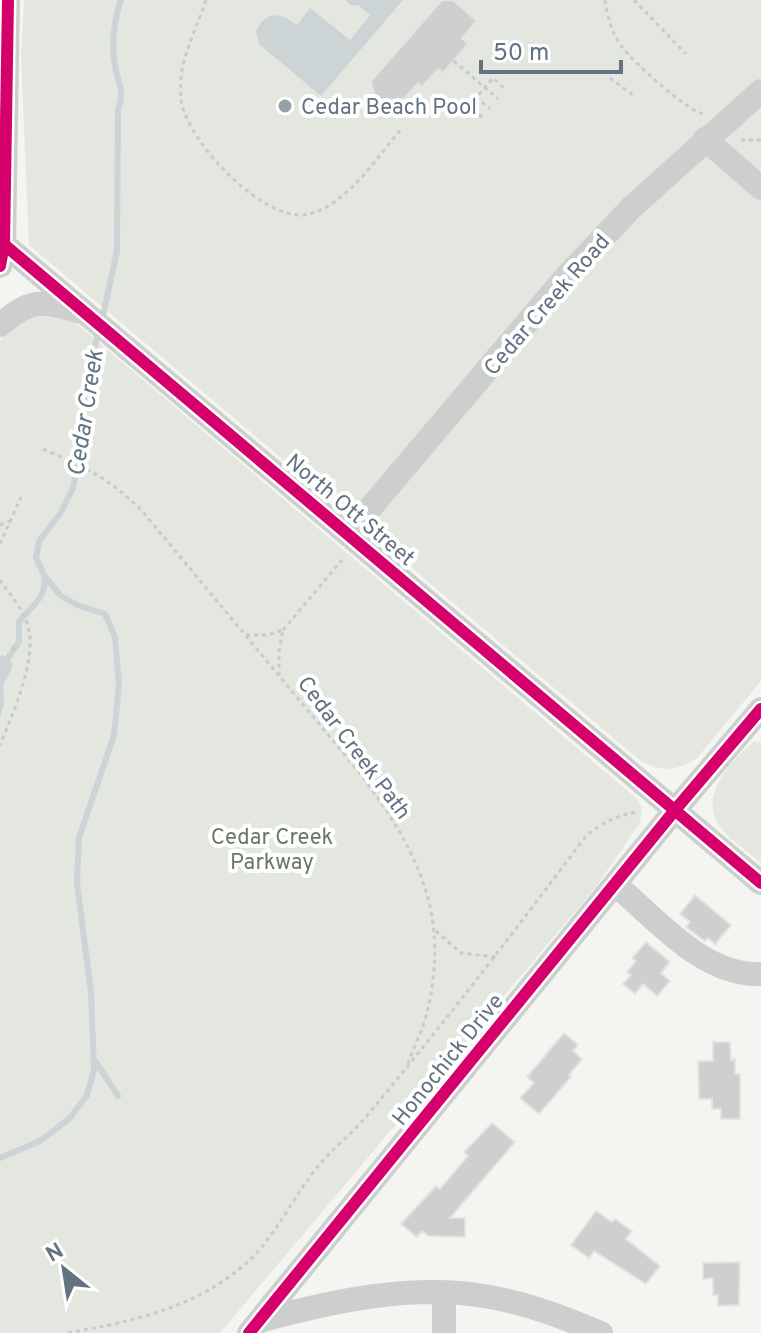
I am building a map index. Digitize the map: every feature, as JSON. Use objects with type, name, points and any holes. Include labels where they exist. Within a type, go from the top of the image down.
[{"type":"street","points":[[1,250],[8,0]]},
{"type":"street","name":"Cedar Creek Road","points":[[347,545],[565,278],[631,208],[761,91]]},
{"type":"street","points":[[705,139],[761,188]]},
{"type":"street","name":"North Ott Street","points":[[1,250],[144,362],[347,545],[761,883]]},
{"type":"street","points":[[0,325],[23,307],[39,303],[54,303],[87,315]]},
{"type":"street","name":"Honochick Drive","points":[[254,1327],[675,810],[761,709]]},
{"type":"street","points":[[615,884],[705,961],[743,975],[761,974]]},
{"type":"street","points":[[254,1327],[350,1300],[406,1294],[444,1294],[488,1296],[533,1307],[601,1333]]},
{"type":"street","points":[[444,1294],[444,1333]]},
{"type":"path","points":[[206,0],[184,57],[180,80],[181,102],[187,120],[208,155],[237,184],[283,210],[308,215],[346,193],[402,128]]},
{"type":"path","points":[[605,0],[609,22],[627,54],[689,108],[698,113],[712,112]]},
{"type":"path","points":[[634,0],[686,54]]},
{"type":"path","points":[[454,61],[498,99]]},
{"type":"path","points":[[482,117],[469,106],[484,88],[493,78],[506,90]]},
{"type":"path","points":[[610,78],[634,96]]},
{"type":"path","points":[[476,97],[490,109]]},
{"type":"path","points":[[737,140],[761,140]]},
{"type":"path","points":[[0,544],[21,497]]},
{"type":"path","points":[[0,525],[10,521]]},
{"type":"path","points":[[246,635],[267,635],[283,630],[347,545]]},
{"type":"path","points":[[0,580],[25,617],[30,641],[29,660],[0,745]]},
{"type":"path","points":[[12,647],[17,653]]},
{"type":"path","points":[[435,931],[461,953],[496,957]]},
{"type":"green space","points":[[24,0],[761,0],[761,681],[697,758],[670,769],[642,762],[29,245],[21,56]]},
{"type":"green space","name":"Cedar Creek Parkway","points":[[27,311],[64,313],[637,799],[642,808],[640,823],[595,888],[220,1333],[0,1333],[0,343],[2,335]]},
{"type":"green space","points":[[754,742],[761,742],[761,863],[723,831],[713,807],[722,775]]},
{"type":"shaded area","points":[[345,0],[403,0],[321,96],[259,44],[256,31],[265,19],[274,15],[297,25],[310,8],[350,40],[370,15],[358,5],[351,5]]},
{"type":"shaded area","points":[[0,656],[12,663],[12,668],[3,685],[4,704],[0,718]]},
{"type":"building","points":[[442,0],[453,0],[477,21],[462,38],[468,44],[443,73],[438,69],[422,87],[418,83],[380,119],[371,81]]},
{"type":"building","points":[[695,895],[731,925],[715,944],[708,938],[705,941],[686,927],[690,922],[680,914]]},
{"type":"building","points":[[646,942],[670,962],[661,973],[670,981],[657,996],[643,984],[635,994],[623,984],[631,975],[627,972],[636,961],[632,958]]},
{"type":"building","points":[[564,1033],[578,1045],[573,1051],[582,1059],[569,1075],[571,1077],[539,1114],[520,1098],[534,1083],[527,1077]]},
{"type":"building","points":[[713,1042],[730,1042],[735,1074],[740,1074],[740,1119],[721,1119],[721,1109],[712,1109],[712,1099],[699,1099],[698,1061],[713,1061]]},
{"type":"building","points":[[492,1123],[515,1142],[450,1218],[465,1218],[465,1237],[428,1236],[422,1231],[417,1237],[401,1224],[436,1186],[440,1189],[468,1156],[464,1152]]},
{"type":"building","points":[[596,1211],[632,1231],[626,1239],[660,1266],[646,1284],[594,1251],[589,1258],[571,1245]]},
{"type":"building","points":[[740,1262],[739,1305],[718,1306],[718,1295],[713,1295],[713,1278],[703,1279],[703,1263]]},
{"type":"waterway","name":"Cedar Creek","points":[[102,320],[117,251],[118,111],[121,91],[113,41],[121,0]]},
{"type":"waterway","name":"Cedar Creek","points":[[0,1158],[40,1141],[70,1118],[87,1095],[94,1070],[91,993],[77,883],[79,838],[114,735],[119,684],[115,637],[105,614],[61,596],[44,575],[36,558],[39,541],[60,514],[73,488],[84,433],[84,386],[99,331]]},
{"type":"waterway","points":[[8,658],[19,642],[19,622],[41,595],[44,576]]},
{"type":"waterway","points":[[96,1062],[118,1096]]},
{"type":"cycle path","points":[[0,266],[4,244],[8,0]]},
{"type":"cycle path","points":[[0,241],[761,883]]},
{"type":"cycle path","points":[[249,1333],[675,810],[761,709]]},
{"type":"place","name":"Cedar Beach Pool","points":[[285,106]]}]
